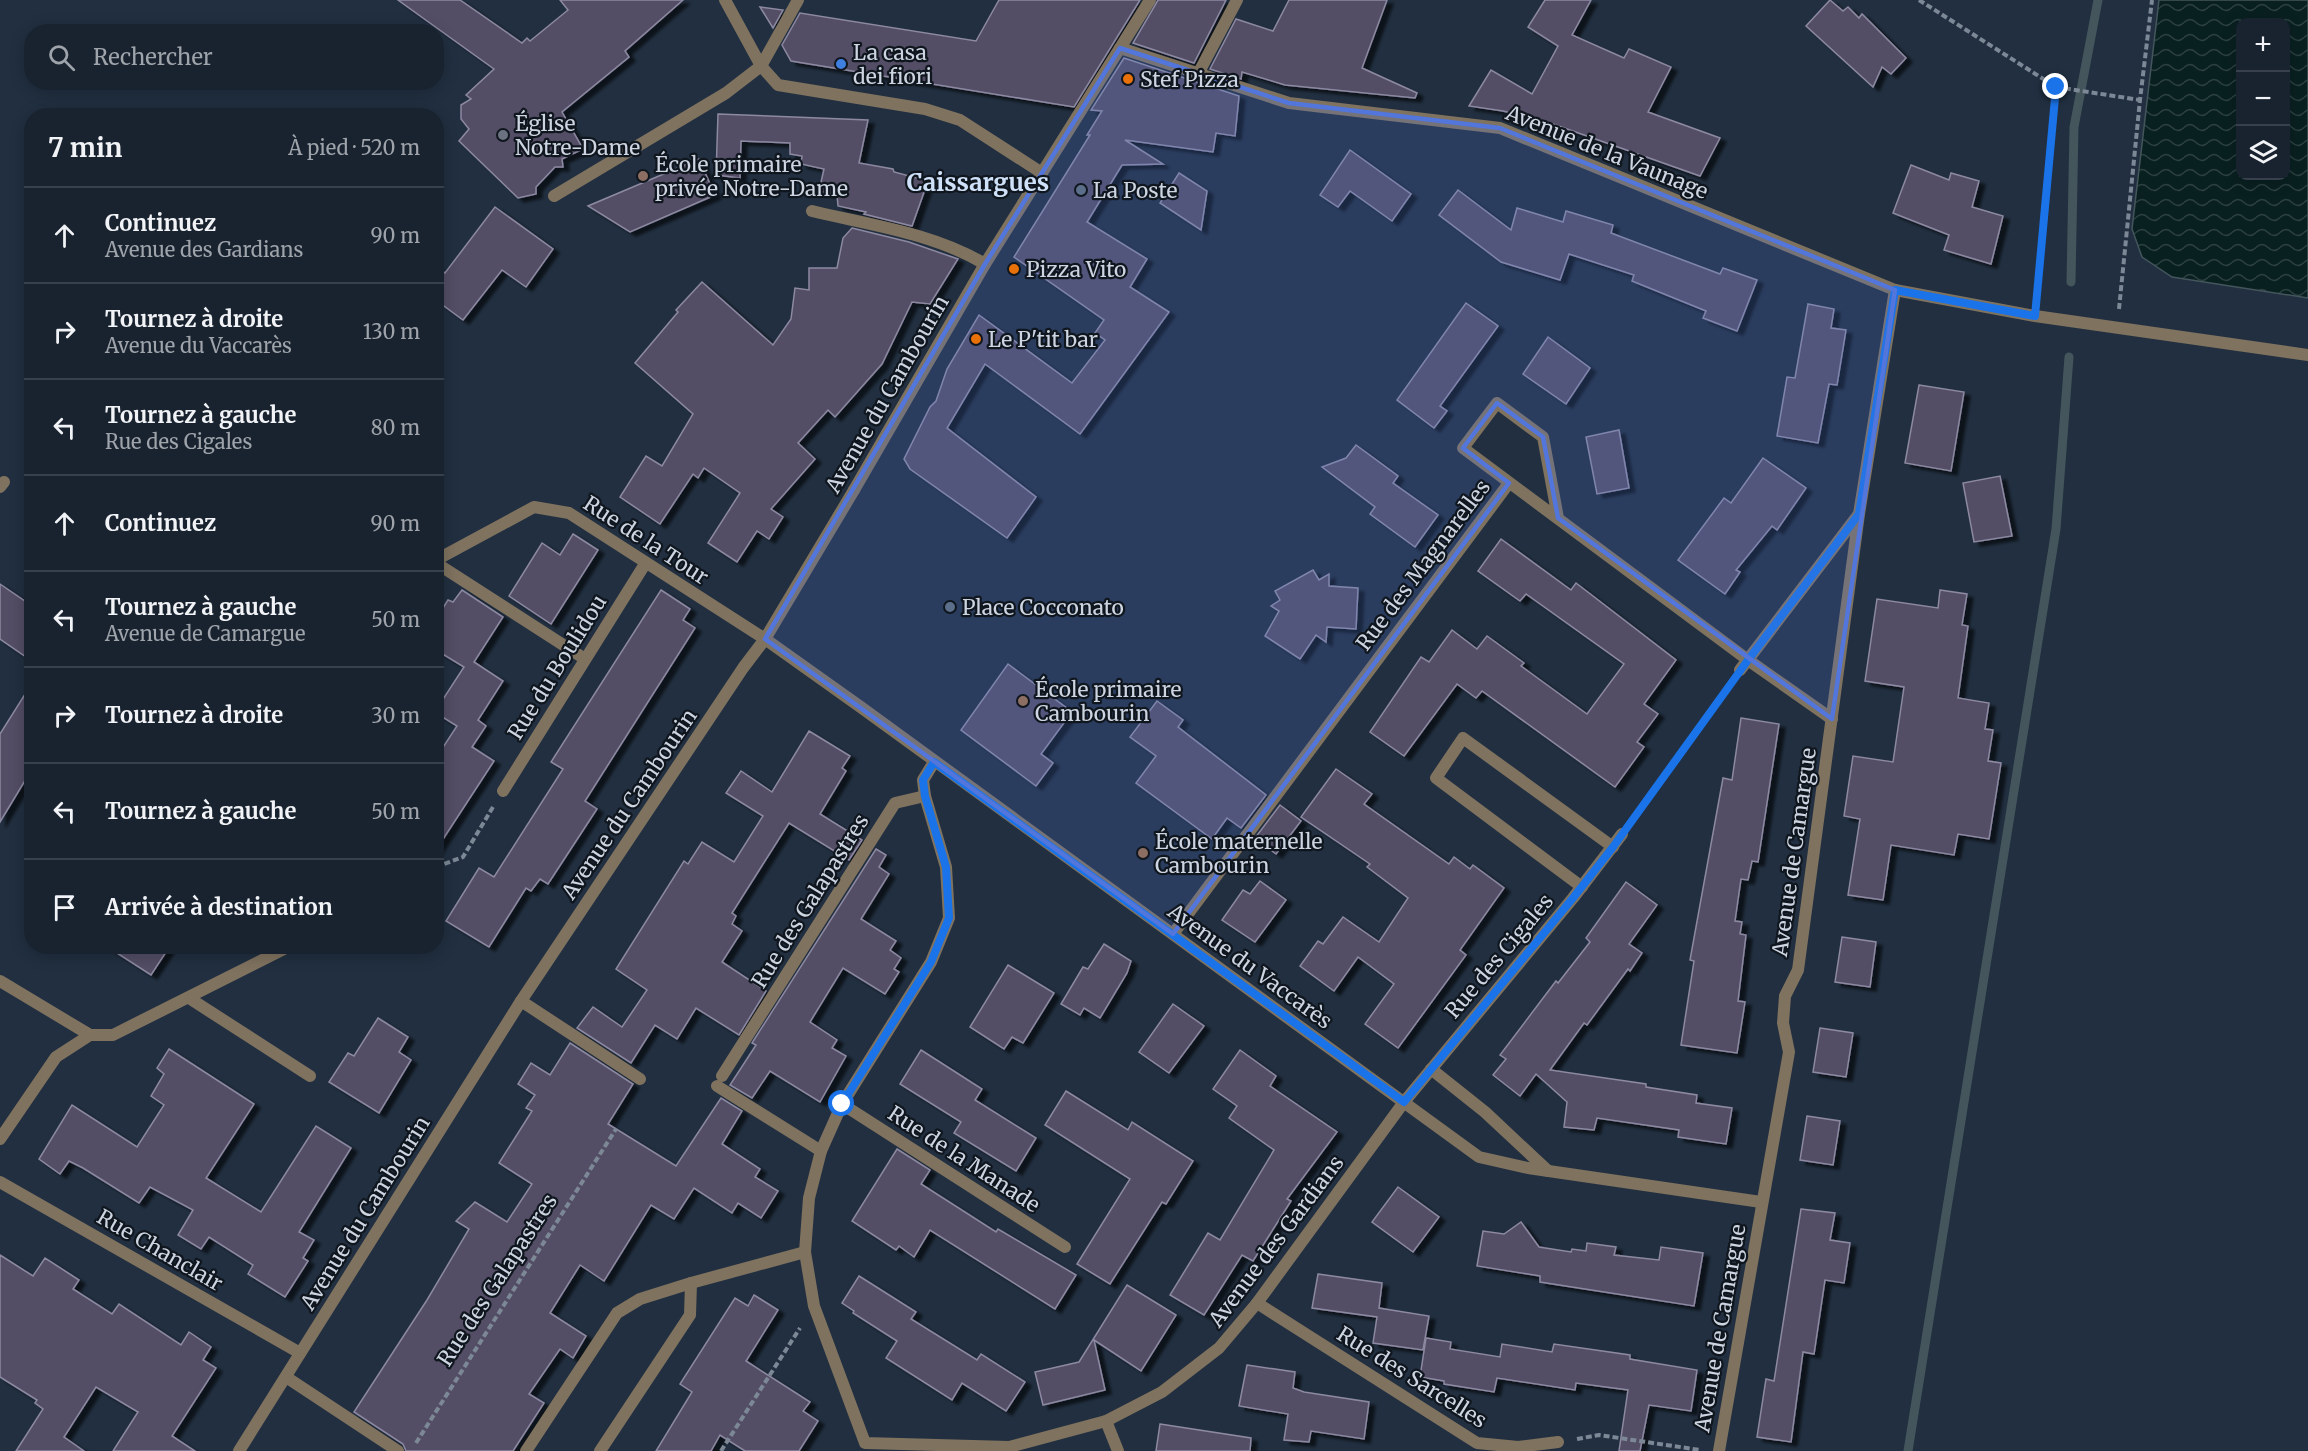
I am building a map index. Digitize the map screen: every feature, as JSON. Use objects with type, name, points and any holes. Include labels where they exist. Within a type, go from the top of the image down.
[{"type":"street","points":[[725,0],[761,66],[778,85],[926,109],[960,120],[1042,173]]},
{"type":"street","points":[[554,195],[726,93],[761,66],[798,0]]},
{"type":"street","name":"Avenue du Cambourin","points":[[239,1451],[521,1001],[765,639],[985,264],[1150,0]]},
{"type":"street","points":[[1198,74],[1237,0]]},
{"type":"street","name":"Avenue de la Vaunage","points":[[1120,48],[1289,103],[1500,128],[1895,290],[2035,316],[2308,355]]},
{"type":"street","points":[[812,212],[914,235],[966,253],[985,264]]},
{"type":"street","name":"Avenue de Camargue","points":[[1719,1451],[1789,1052],[1783,1023],[1785,996],[1798,970],[1859,514],[1895,290]]},
{"type":"street","points":[[1509,483],[1463,448],[1497,403],[1543,437],[1557,518]]},
{"type":"street","name":"Rue des Magnarelles","points":[[1173,934],[1509,483],[1744,665],[1832,719]]},
{"type":"street","name":"Rue de la Tour","points":[[444,557],[534,507],[569,513],[645,564],[765,639]]},
{"type":"street","points":[[1744,665],[1859,514]]},
{"type":"street","name":"Rue du Boulidou","points":[[503,791],[645,564]]},
{"type":"street","points":[[444,566],[585,659]]},
{"type":"street","name":"Avenue du Vaccarès","points":[[765,639],[1479,1157],[1548,1171],[1761,1202]]},
{"type":"street","points":[[1582,887],[1436,778],[1463,738],[1613,847]]},
{"type":"street","name":"Avenue des Gardians","points":[[934,762],[923,780],[925,796],[946,867],[949,918],[931,962],[842,1104],[821,1151],[809,1198],[805,1252],[814,1306],[862,1447],[1009,1447],[1106,1421],[1162,1392],[1219,1348],[1257,1303],[1404,1102]]},
{"type":"street","name":"Rue des Galapastres","points":[[821,1151],[719,1081],[895,803],[925,796]]},
{"type":"street","name":"Rue des Cigales","points":[[1404,1102],[1582,887],[1622,834]]},
{"type":"street","points":[[0,981],[90,1035],[113,1035],[274,954]]},
{"type":"street","points":[[189,998],[310,1076]]},
{"type":"street","points":[[521,1001],[640,1079]]},
{"type":"street","points":[[0,1139],[56,1057],[90,1035]]},
{"type":"street","points":[[1431,1068],[1485,1112],[1548,1171]]},
{"type":"street","name":"Rue de la Manade","points":[[842,1104],[1065,1247]]},
{"type":"street","name":"Rue Chanclair","points":[[0,1182],[300,1353]]},
{"type":"street","points":[[526,1451],[617,1313],[640,1299],[805,1252]]},
{"type":"street","points":[[600,1451],[690,1315],[691,1283]]},
{"type":"street","name":"Rue des Sarcelles","points":[[1257,1303],[1477,1443],[1518,1447],[1558,1442]]},
{"type":"street","points":[[285,1377],[398,1451]]},
{"type":"street","points":[[1106,1421],[1118,1451]]},
{"type":"path","points":[[1919,0],[2056,87],[2140,100]]},
{"type":"path","points":[[2117,328],[2152,0]]},
{"type":"path","points":[[2035,316],[2056,87]]},
{"type":"path","points":[[1622,834],[1744,665]]},
{"type":"path","points":[[444,864],[463,857],[503,791]]},
{"type":"path","name":"Rue des Galapastres","points":[[411,1451],[616,1130]]},
{"type":"path","points":[[721,1451],[814,1306]]},
{"type":"path","points":[[1558,1442],[1599,1435],[1704,1451]]},
{"type":"highlighted area","points":[[1120,48],[1289,103],[1500,128],[1895,290],[1832,719],[1558,518],[1543,437],[1497,403],[1463,448],[1509,483],[1173,934],[765,639],[985,264]]},
{"type":"water","points":[[2159,0],[2308,0],[2308,298],[2172,277],[2142,257],[2132,229]]},
{"type":"building","points":[[398,0],[460,0],[522,43],[527,38],[530,41],[568,10],[560,0],[683,0],[625,51],[629,57],[562,112],[583,149],[562,159],[563,167],[555,167],[536,187],[536,194],[518,198],[459,141],[469,129],[461,119],[461,105],[471,99],[466,95],[494,69],[444,33],[444,24],[431,24]]},
{"type":"building","points":[[999,0],[1140,0],[1074,107],[791,61],[782,45],[800,13],[976,41]]},
{"type":"building","points":[[1158,0],[1226,0],[1194,63],[1133,43]]},
{"type":"building","points":[[1289,0],[1387,0],[1362,68],[1417,93],[1415,98],[1285,85],[1242,72],[1241,79],[1210,69],[1236,19],[1273,31]]},
{"type":"building","points":[[1545,0],[1591,0],[1572,35],[1624,58],[1629,49],[1671,67],[1648,112],[1720,138],[1700,176],[1553,124],[1503,111],[1469,106],[1491,70],[1532,94],[1558,46],[1528,27]]},
{"type":"building","points":[[1830,0],[1843,11],[1848,7],[1859,18],[1862,14],[1906,58],[1891,74],[1882,67],[1873,87],[1806,26]]},
{"type":"building","points":[[760,7],[783,10],[773,28]]},
{"type":"building","points":[[1124,58],[1239,96],[1235,136],[1216,133],[1213,152],[1125,140],[1163,164],[1122,165],[1087,222],[1147,259],[1130,287],[1169,312],[1080,434],[985,364],[947,428],[1036,497],[1007,538],[910,469],[904,459],[930,407],[936,401],[947,369],[979,315],[1072,383],[1105,340],[1095,333],[1104,320],[1014,257],[1090,135],[1087,135],[1102,111],[1091,110]]},
{"type":"building","points":[[718,114],[868,120],[859,163],[893,169],[894,172],[928,181],[912,226],[838,206],[837,195],[819,191],[824,169],[801,164],[802,156],[790,154],[790,143],[741,141],[740,178],[716,175]]},
{"type":"building","points":[[1350,150],[1411,194],[1392,221],[1350,191],[1338,207],[1320,195]]},
{"type":"building","points":[[699,159],[715,195],[630,232],[588,206]]},
{"type":"building","points":[[1911,165],[1949,180],[1951,173],[1979,181],[1972,207],[2003,216],[1991,264],[1944,250],[1949,235],[1893,213]]},
{"type":"building","points":[[1179,173],[1207,191],[1201,230],[1160,203]]},
{"type":"building","points":[[1458,190],[1511,230],[1517,208],[1563,222],[1566,211],[1613,225],[1611,233],[1720,274],[1723,268],[1757,280],[1737,331],[1703,318],[1706,311],[1632,281],[1634,275],[1569,254],[1560,280],[1501,262],[1439,215]]},
{"type":"building","points":[[495,207],[553,249],[526,287],[502,270],[463,320],[444,306],[445,273]]},
{"type":"building","points":[[852,228],[909,242],[958,259],[930,304],[912,302],[882,364],[835,417],[828,410],[798,443],[815,459],[771,509],[783,517],[769,539],[757,531],[737,562],[708,543],[740,493],[704,468],[698,478],[693,474],[660,524],[620,497],[646,456],[662,466],[693,414],[635,363],[678,312],[676,310],[702,282],[773,345],[791,319],[795,288],[809,290],[809,268],[837,268],[843,238]]},
{"type":"building","points":[[1466,303],[1498,326],[1440,406],[1447,411],[1434,428],[1397,400]]},
{"type":"building","points":[[1808,304],[1834,309],[1831,328],[1846,330],[1837,385],[1829,384],[1818,443],[1777,436],[1787,377],[1795,378]]},
{"type":"building","points":[[1548,337],[1590,368],[1566,404],[1523,374]]},
{"type":"building","points":[[1919,385],[1964,392],[1951,471],[1905,463]]},
{"type":"building","points":[[1619,430],[1629,488],[1597,494],[1586,437]]},
{"type":"building","points":[[1356,445],[1398,476],[1393,483],[1438,515],[1415,547],[1370,514],[1375,507],[1322,467],[1346,458]]},
{"type":"building","points":[[1763,458],[1806,488],[1777,530],[1772,526],[1736,570],[1740,572],[1725,594],[1678,560],[1724,498],[1731,503]]},
{"type":"building","points":[[2000,476],[2012,536],[1974,542],[1963,483]]},
{"type":"building","points":[[573,534],[598,550],[551,624],[509,596],[542,543],[560,555]]},
{"type":"building","points":[[1501,539],[1571,590],[1576,583],[1676,660],[1644,704],[1658,714],[1637,742],[1644,747],[1615,787],[1482,691],[1476,698],[1457,684],[1404,756],[1370,732],[1421,657],[1429,662],[1452,630],[1477,649],[1487,636],[1524,663],[1521,666],[1587,714],[1624,664],[1526,594],[1520,601],[1478,571]]},
{"type":"building","points":[[1313,570],[1319,580],[1329,574],[1329,586],[1358,588],[1356,629],[1327,627],[1326,642],[1316,635],[1300,659],[1265,636],[1279,611],[1271,606],[1280,600],[1275,591]]},
{"type":"building","points":[[0,584],[24,600],[24,656],[0,639]]},
{"type":"building","points":[[462,590],[503,617],[474,662],[503,681],[478,720],[486,726],[472,747],[494,761],[444,838],[444,746],[457,726],[444,718],[444,698],[464,667],[444,655],[444,606],[448,600],[453,602]]},
{"type":"building","points":[[661,590],[690,609],[683,620],[695,628],[585,801],[597,809],[548,884],[540,879],[531,891],[526,888],[489,947],[446,921],[479,868],[494,877],[563,769],[551,762]]},
{"type":"building","points":[[1940,590],[1967,594],[1962,625],[1968,626],[1958,698],[1989,703],[1985,729],[1993,730],[1988,761],[2001,763],[1989,839],[1958,834],[1954,855],[1891,845],[1883,900],[1848,895],[1860,819],[1844,816],[1853,756],[1893,762],[1904,687],[1865,681],[1877,599],[1938,608]]},
{"type":"building","points":[[1008,664],[1072,712],[1041,754],[1053,763],[1036,786],[961,730]]},
{"type":"building","points":[[24,696],[24,782],[0,822],[0,734]]},
{"type":"building","points":[[1157,701],[1183,720],[1178,727],[1266,795],[1241,828],[1227,818],[1212,839],[1136,783],[1156,756],[1130,737]]},
{"type":"building","points":[[1741,718],[1779,724],[1758,862],[1752,861],[1748,880],[1741,879],[1735,921],[1742,922],[1740,934],[1746,935],[1738,1001],[1745,1002],[1737,1053],[1681,1045],[1694,961],[1690,960],[1723,778],[1732,780]]},
{"type":"building","points":[[809,731],[850,756],[842,768],[846,771],[820,814],[862,840],[849,860],[789,823],[732,913],[736,916],[732,924],[742,931],[722,962],[766,991],[739,1035],[696,1008],[677,1039],[655,1025],[631,1063],[577,1028],[593,1007],[622,1027],[647,990],[616,969],[684,861],[688,864],[702,842],[734,862],[763,816],[726,793],[741,771],[772,792]]},
{"type":"building","points":[[1336,769],[1372,794],[1364,804],[1449,864],[1454,857],[1470,869],[1473,865],[1504,888],[1460,950],[1466,955],[1398,1048],[1365,1024],[1394,984],[1358,957],[1334,991],[1300,966],[1318,941],[1323,944],[1343,917],[1379,942],[1408,898],[1367,867],[1370,864],[1301,817]]},
{"type":"building","points":[[1280,805],[1301,821],[1276,854],[1255,838]]},
{"type":"building","points":[[876,849],[886,855],[879,867],[889,874],[861,919],[896,941],[890,950],[901,958],[894,969],[899,972],[885,994],[843,968],[810,1022],[837,1040],[832,1048],[846,1056],[820,1102],[770,1071],[752,1098],[730,1085],[756,1045],[752,1043]]},
{"type":"building","points":[[1260,881],[1286,900],[1255,942],[1222,920],[1243,890],[1250,894]]},
{"type":"building","points":[[1626,882],[1657,905],[1629,944],[1642,953],[1587,1025],[1584,1023],[1550,1070],[1646,1084],[1646,1087],[1697,1095],[1696,1103],[1732,1108],[1726,1144],[1678,1137],[1679,1130],[1597,1118],[1594,1130],[1564,1127],[1567,1102],[1536,1074],[1520,1096],[1493,1075],[1506,1059],[1500,1055],[1556,981],[1558,983],[1590,942],[1586,938]]},
{"type":"building","points":[[1842,937],[1876,942],[1870,987],[1835,982]]},
{"type":"building","points":[[1104,944],[1131,961],[1127,973],[1100,1018],[1084,1008],[1080,1015],[1061,1004],[1083,967],[1088,969]]},
{"type":"building","points":[[118,954],[165,954],[151,975]]},
{"type":"building","points":[[1008,965],[1054,993],[1023,1043],[1012,1037],[1004,1049],[970,1027]]},
{"type":"building","points":[[1173,1004],[1204,1026],[1169,1073],[1139,1052]]},
{"type":"building","points":[[378,1018],[408,1037],[399,1052],[411,1060],[379,1113],[329,1082],[348,1053],[354,1056]]},
{"type":"building","points":[[1820,1028],[1853,1033],[1846,1077],[1813,1072]]},
{"type":"building","points":[[570,1043],[633,1084],[608,1124],[676,1166],[721,1098],[742,1111],[722,1144],[760,1169],[755,1177],[778,1191],[761,1218],[738,1203],[732,1213],[694,1188],[674,1219],[651,1205],[604,1281],[580,1265],[550,1313],[586,1336],[573,1358],[560,1349],[529,1394],[544,1403],[513,1451],[406,1451],[403,1444],[354,1412],[427,1300],[469,1229],[456,1221],[475,1202],[507,1222],[532,1184],[499,1163],[532,1111],[526,1108],[535,1095],[518,1084],[531,1063],[550,1075]]},
{"type":"building","points":[[169,1049],[254,1104],[206,1178],[261,1212],[316,1126],[351,1148],[299,1232],[314,1240],[303,1258],[308,1261],[285,1297],[248,1274],[253,1265],[209,1237],[201,1249],[178,1235],[193,1210],[150,1187],[139,1203],[69,1161],[60,1174],[39,1159],[72,1105],[137,1147],[164,1105],[151,1096],[164,1074],[157,1068]]},
{"type":"building","points":[[921,1050],[982,1089],[975,1100],[1036,1138],[1016,1171],[954,1133],[961,1122],[900,1084]]},
{"type":"building","points":[[1240,1050],[1276,1076],[1270,1086],[1337,1132],[1287,1199],[1291,1201],[1253,1261],[1242,1255],[1204,1315],[1170,1295],[1208,1233],[1220,1240],[1274,1150],[1229,1118],[1237,1106],[1213,1089]]},
{"type":"building","points":[[1066,1091],[1128,1130],[1132,1122],[1193,1161],[1166,1204],[1162,1202],[1110,1284],[1077,1264],[1130,1179],[1045,1125]]},
{"type":"building","points":[[1807,1116],[1840,1121],[1833,1165],[1800,1160]]},
{"type":"building","points":[[897,1149],[930,1170],[921,1184],[996,1232],[998,1229],[1076,1275],[1055,1309],[930,1230],[914,1257],[899,1246],[896,1250],[852,1221]]},
{"type":"building","points":[[1398,1187],[1439,1217],[1413,1252],[1372,1222]]},
{"type":"building","points":[[1801,1209],[1835,1213],[1830,1240],[1850,1243],[1844,1283],[1825,1280],[1814,1354],[1803,1352],[1791,1442],[1757,1437],[1766,1379],[1774,1381]]},
{"type":"building","points":[[1521,1222],[1539,1247],[1571,1252],[1572,1249],[1586,1251],[1587,1243],[1616,1247],[1614,1255],[1659,1260],[1661,1247],[1703,1253],[1694,1306],[1540,1282],[1540,1276],[1477,1266],[1483,1231],[1504,1234]]},
{"type":"building","points":[[0,1255],[33,1276],[45,1258],[79,1280],[73,1289],[112,1314],[119,1304],[181,1345],[189,1332],[211,1347],[203,1360],[216,1368],[172,1436],[195,1451],[113,1451],[138,1412],[96,1387],[64,1437],[84,1451],[16,1451],[43,1409],[35,1403],[37,1400],[0,1377]]},
{"type":"building","points":[[1318,1274],[1382,1283],[1379,1308],[1429,1316],[1423,1350],[1373,1343],[1377,1317],[1312,1308]]},
{"type":"building","points":[[859,1276],[916,1312],[911,1319],[977,1360],[981,1354],[1025,1382],[1006,1411],[962,1383],[952,1400],[886,1358],[897,1341],[853,1313],[854,1311],[842,1303]]},
{"type":"building","points":[[1127,1285],[1176,1315],[1141,1371],[1094,1340],[1105,1390],[1043,1405],[1035,1372],[1079,1362]]},
{"type":"building","points":[[754,1295],[778,1310],[746,1361],[810,1402],[803,1411],[818,1421],[799,1451],[745,1451],[720,1435],[711,1451],[656,1451],[692,1392],[680,1384],[735,1298],[748,1306]]},
{"type":"building","points":[[1426,1338],[1451,1342],[1450,1349],[1500,1357],[1502,1344],[1552,1352],[1554,1344],[1630,1355],[1630,1359],[1697,1370],[1691,1411],[1649,1405],[1640,1451],[1619,1451],[1628,1390],[1576,1383],[1575,1390],[1497,1378],[1494,1392],[1444,1384],[1444,1381],[1420,1377]]},
{"type":"building","points":[[1247,1365],[1295,1372],[1293,1388],[1304,1392],[1369,1402],[1364,1439],[1311,1431],[1309,1442],[1284,1440],[1288,1414],[1239,1406]]},
{"type":"building","points":[[1160,1424],[1251,1438],[1250,1451],[1156,1451]]},
{"type":"waterway","points":[[2071,282],[2074,127],[2098,0]]},
{"type":"waterway","points":[[1908,1451],[2056,529],[2069,357]]},
{"type":"place","name":"La casa dei fiori","points":[[841,64]]},
{"type":"place","name":"Stef Pizza","points":[[1128,79]]},
{"type":"place","name":"Église Notre-Dame","points":[[503,135]]},
{"type":"place","name":"École primaire privée Notre-Dame","points":[[643,176]]},
{"type":"place","name":"La Poste","points":[[1081,190]]},
{"type":"place","name":"Pizza Vito","points":[[1014,269]]},
{"type":"place","name":"Le P'tit bar","points":[[976,339]]},
{"type":"place","name":"Place Cocconato","points":[[950,607]]},
{"type":"place","name":"École primaire Cambourin","points":[[1023,701]]},
{"type":"place","name":"École maternelle Cambourin","points":[[1143,853]]},
{"type":"district","name":"Caissargues","points":[[978,182]]},
{"type":"route","points":[[842,1104],[931,962],[949,918],[946,867],[925,796],[923,780],[934,762],[1404,1102],[1613,847],[1748,660],[1859,514],[1895,290],[2035,316],[2056,87]]}]
